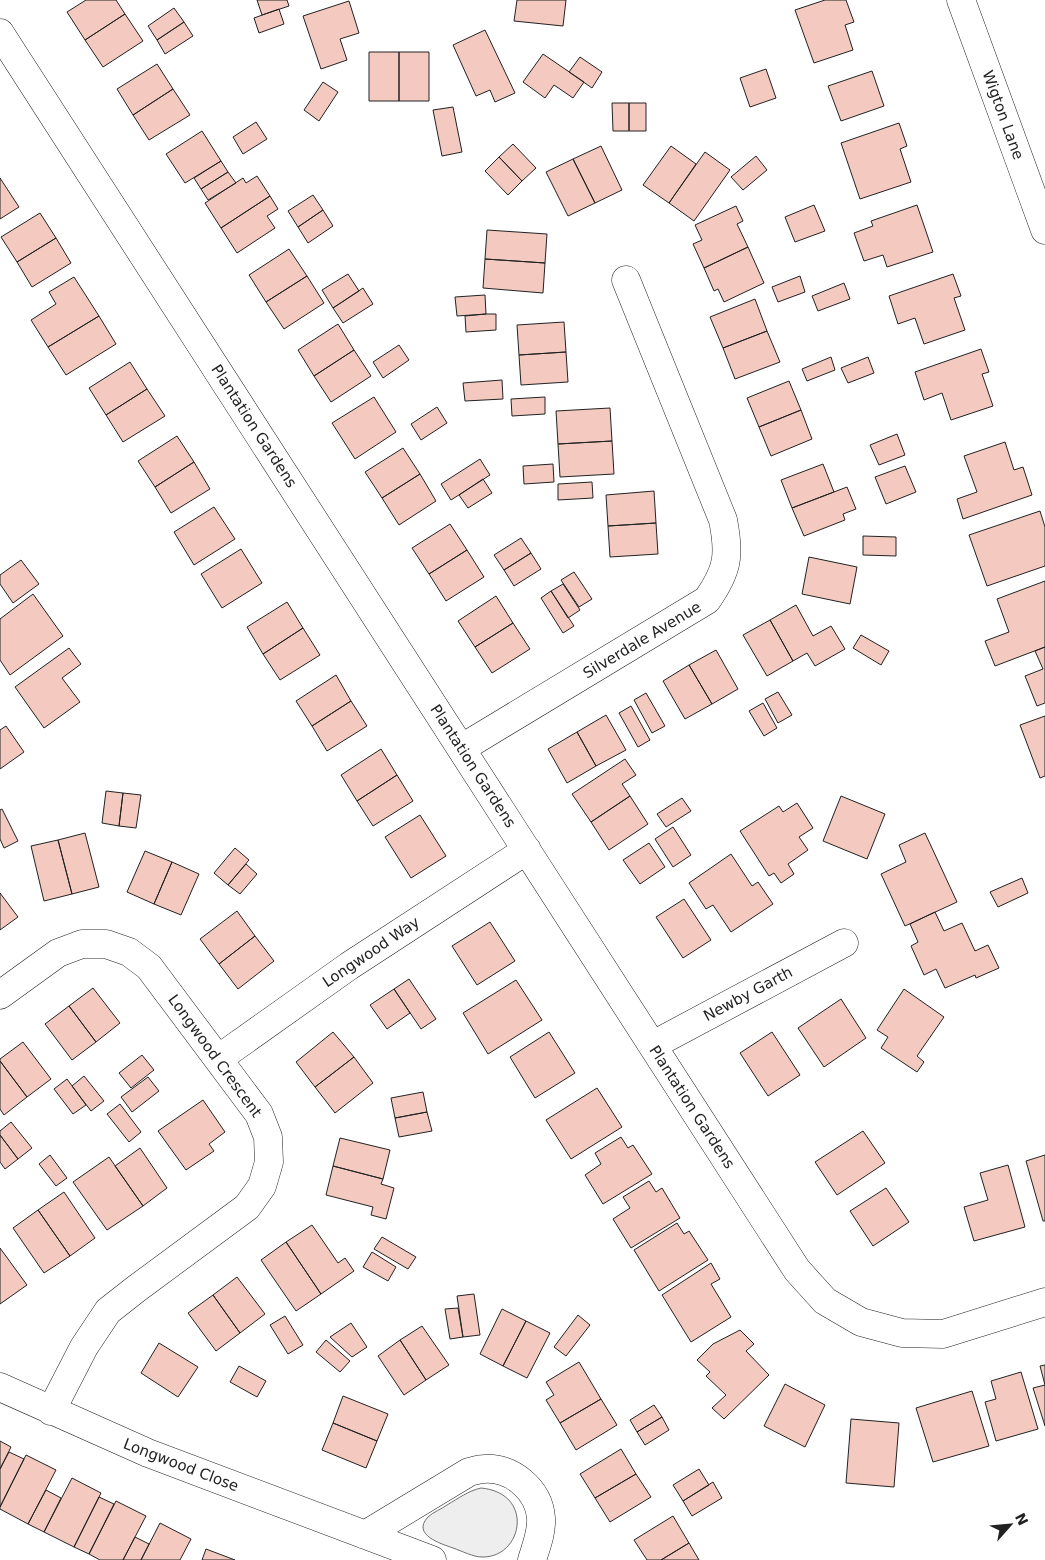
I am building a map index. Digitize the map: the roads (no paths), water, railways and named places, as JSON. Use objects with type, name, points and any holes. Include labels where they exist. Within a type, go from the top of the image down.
[{"type":"street","name":"Wigton Lane","points":[[961,0],[1045,230]]},
{"type":"street","name":"Plantation Gardens","points":[[0,32],[798,1270],[825,1301],[861,1322],[902,1334],[943,1334],[1045,1302]]},
{"type":"street","name":"Silverdale Avenue","points":[[462,748],[707,600],[719,583],[726,562],[727,541],[722,520],[626,280]]},
{"type":"street","name":"Longwood Way","points":[[218,1059],[349,966],[527,850]]},
{"type":"street","name":"Newby Garth","points":[[653,1045],[844,943]]},
{"type":"street","name":"Longwood Crescent","points":[[0,995],[58,953],[82,944],[106,944],[130,952],[150,967],[259,1114],[268,1137],[269,1162],[262,1186],[247,1207],[136,1288],[108,1311],[84,1347],[51,1411]]},
{"type":"street","name":"Longwood Close","points":[[0,1387],[148,1453],[432,1560]]},
{"type":"street","points":[[365,1535],[469,1472],[485,1469],[501,1470],[522,1482],[537,1502],[541,1518],[532,1560]]}]
